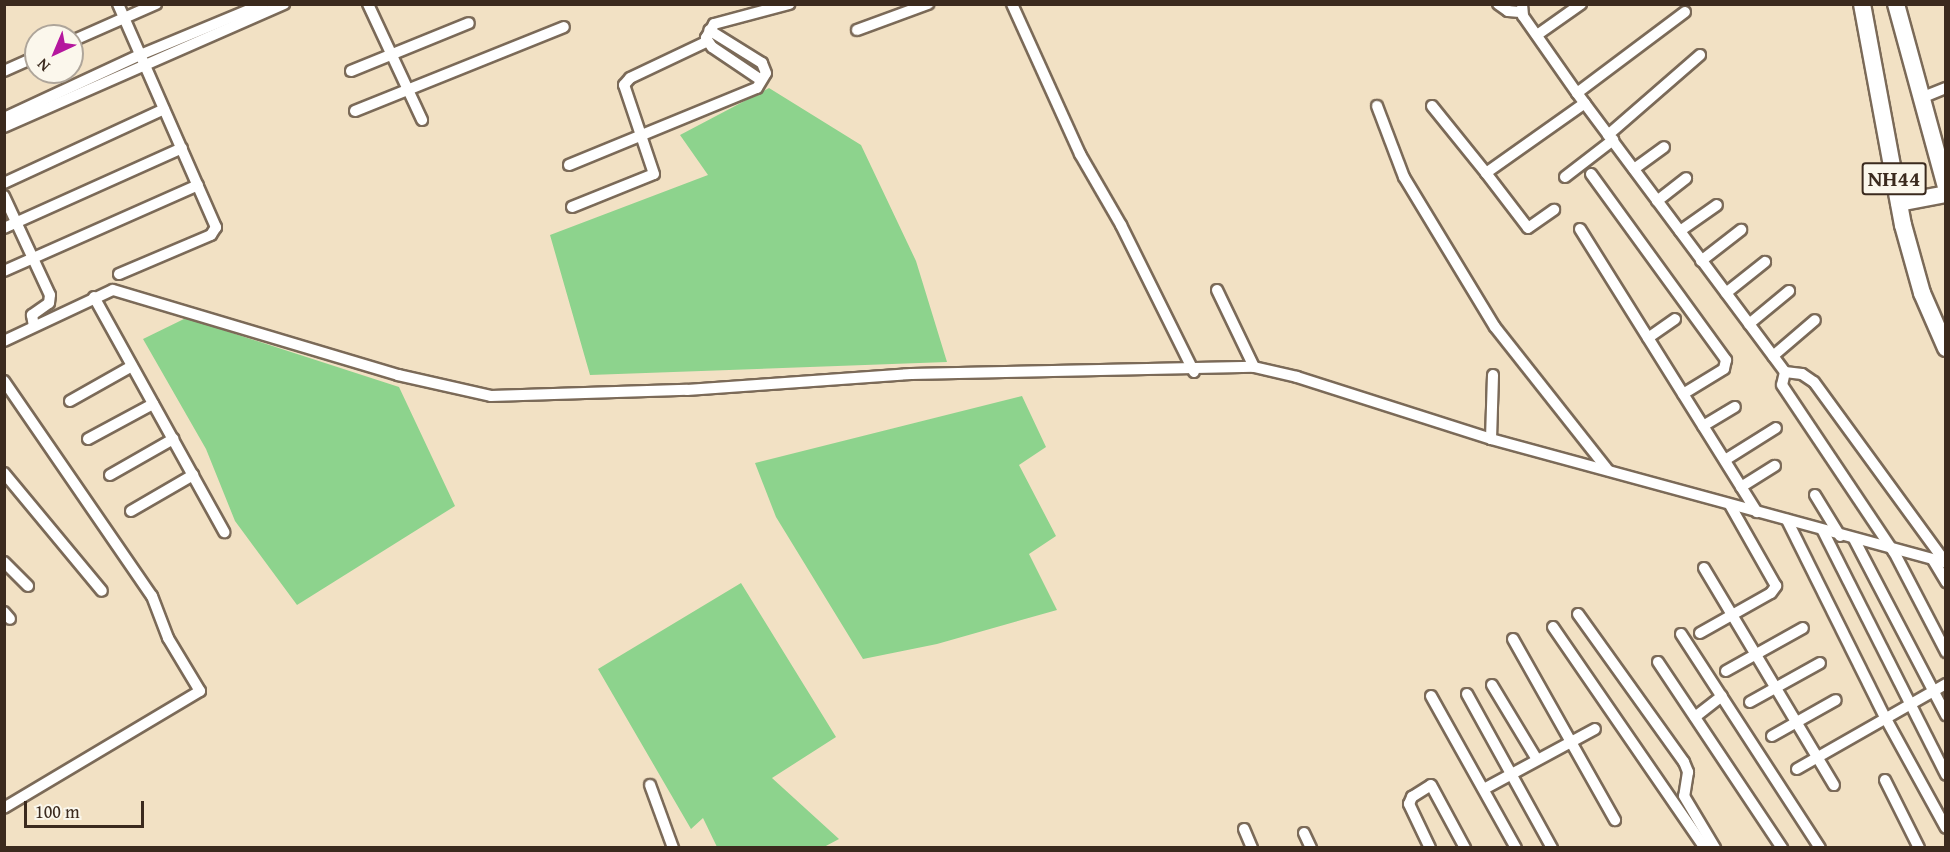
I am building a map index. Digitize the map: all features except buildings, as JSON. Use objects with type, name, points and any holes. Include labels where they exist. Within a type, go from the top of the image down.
[{"type":"highway","name":"NH44","points":[[1862,4],[1899,203],[1922,293],[1946,348]]},
{"type":"highway","name":"NH44","points":[[1896,4],[1946,187]]},
{"type":"highway","points":[[1899,203],[1946,194]]},
{"type":"street","points":[[118,4],[216,228],[214,232],[119,274]]},
{"type":"street","points":[[84,36],[156,4]]},
{"type":"street","points":[[4,127],[263,4]]},
{"type":"street","points":[[4,118],[284,4]]},
{"type":"street","points":[[368,4],[422,120]]},
{"type":"street","points":[[572,207],[654,174],[626,82],[706,42],[709,30],[717,23],[789,4]]},
{"type":"street","points":[[857,30],[928,4]]},
{"type":"street","points":[[1012,4],[1080,154],[1121,225],[1194,372]]},
{"type":"street","points":[[1498,4],[1508,11],[1521,8],[1577,93],[1785,372],[1802,374],[1814,382],[1946,563]]},
{"type":"street","points":[[1538,35],[1581,4]]},
{"type":"street","points":[[1577,93],[1685,12]]},
{"type":"street","points":[[351,71],[390,53],[469,23]]},
{"type":"street","points":[[355,111],[564,27]]},
{"type":"street","points":[[569,165],[751,91],[766,73],[762,63],[709,30]]},
{"type":"street","points":[[706,42],[761,80]]},
{"type":"street","points":[[1565,177],[1700,55]]},
{"type":"street","points":[[4,71],[24,62]]},
{"type":"street","points":[[1921,98],[1946,88]]},
{"type":"street","points":[[1486,173],[1585,103]]},
{"type":"street","points":[[1377,106],[1404,177],[1496,327],[1608,471]]},
{"type":"street","points":[[1432,106],[1528,228],[1554,210]]},
{"type":"street","points":[[4,183],[164,109]]},
{"type":"street","points":[[1634,169],[1664,147]]},
{"type":"street","points":[[4,228],[182,148]]},
{"type":"street","points":[[1591,174],[1726,360],[1724,369],[1683,393]]},
{"type":"street","points":[[1658,201],[1686,178]]},
{"type":"street","points":[[4,271],[198,185]]},
{"type":"street","points":[[4,196],[51,300],[33,315],[34,326]]},
{"type":"street","points":[[1680,231],[1717,205]]},
{"type":"street","points":[[1580,230],[1757,512]]},
{"type":"street","points":[[1701,261],[1741,230]]},
{"type":"street","points":[[1726,293],[1765,262]]},
{"type":"street","points":[[4,341],[112,290],[398,375],[491,396],[687,390],[911,374],[1194,372],[1254,368],[1297,377],[1491,440],[1787,520],[1894,552],[1946,563]]},
{"type":"street","points":[[1217,290],[1254,368]]},
{"type":"street","points":[[1749,324],[1789,291]]},
{"type":"street","points":[[94,297],[224,532]]},
{"type":"street","points":[[1648,338],[1675,319]]},
{"type":"street","points":[[1773,356],[1815,320]]},
{"type":"street","points":[[70,401],[132,366]]},
{"type":"street","points":[[1785,372],[1782,385],[1894,552],[1946,652]]},
{"type":"street","points":[[1491,440],[1493,375]]},
{"type":"street","points":[[4,381],[152,596],[171,643],[200,691],[4,808]]},
{"type":"street","points":[[88,439],[153,404]]},
{"type":"street","points":[[1703,426],[1735,407]]},
{"type":"street","points":[[1725,460],[1776,428]]},
{"type":"street","points":[[110,474],[173,439]]},
{"type":"street","points":[[1742,487],[1775,466]]},
{"type":"street","points":[[4,473],[102,591]]},
{"type":"street","points":[[131,511],[193,476]]},
{"type":"street","points":[[1815,495],[1840,536]]},
{"type":"street","points":[[1701,633],[1771,593],[1776,585],[1730,505]]},
{"type":"street","points":[[1787,520],[1886,719],[1946,828]]},
{"type":"street","points":[[1823,531],[1946,775]]},
{"type":"street","points":[[1854,539],[1946,715]]},
{"type":"street","points":[[1933,560],[1946,582]]},
{"type":"street","points":[[4,562],[28,586]]},
{"type":"street","points":[[1704,568],[1834,785]]},
{"type":"street","points":[[1578,614],[1684,762],[1688,772],[1684,796],[1711,847]]},
{"type":"street","points":[[1553,627],[1711,847]]},
{"type":"street","points":[[1726,671],[1803,628]]},
{"type":"street","points":[[1681,634],[1820,848]]},
{"type":"street","points":[[1513,639],[1615,820]]},
{"type":"street","points":[[1658,662],[1782,848]]},
{"type":"street","points":[[1750,702],[1820,663]]},
{"type":"street","points":[[1797,769],[1946,684]]},
{"type":"street","points":[[1492,685],[1536,758]]},
{"type":"street","points":[[1467,694],[1508,774],[1552,848]]},
{"type":"street","points":[[1431,696],[1516,848]]},
{"type":"street","points":[[1695,717],[1722,696]]},
{"type":"street","points":[[1772,736],[1836,700]]},
{"type":"street","points":[[1484,789],[1536,758],[1572,743],[1595,729]]},
{"type":"street","points":[[1885,780],[1919,848]]},
{"type":"street","points":[[650,784],[673,848]]},
{"type":"street","points":[[1430,848],[1409,804],[1412,797],[1431,785],[1465,848]]},
{"type":"street","points":[[1244,829],[1251,848]]},
{"type":"street","points":[[1304,833],[1311,848]]},
{"type":"green space","points":[[769,88],[861,145],[916,261],[947,362],[590,375],[550,235],[708,175],[680,135]]},
{"type":"green space","points":[[186,318],[399,387],[455,506],[297,605],[235,521],[206,449],[143,339]]},
{"type":"green space","points":[[1022,396],[1046,447],[1019,465],[1056,536],[1029,554],[1057,610],[937,644],[863,659],[776,517],[755,463]]},
{"type":"green space","points":[[741,583],[836,737],[772,778],[839,839],[824,847],[717,847],[703,818],[691,829],[598,669]]}]
